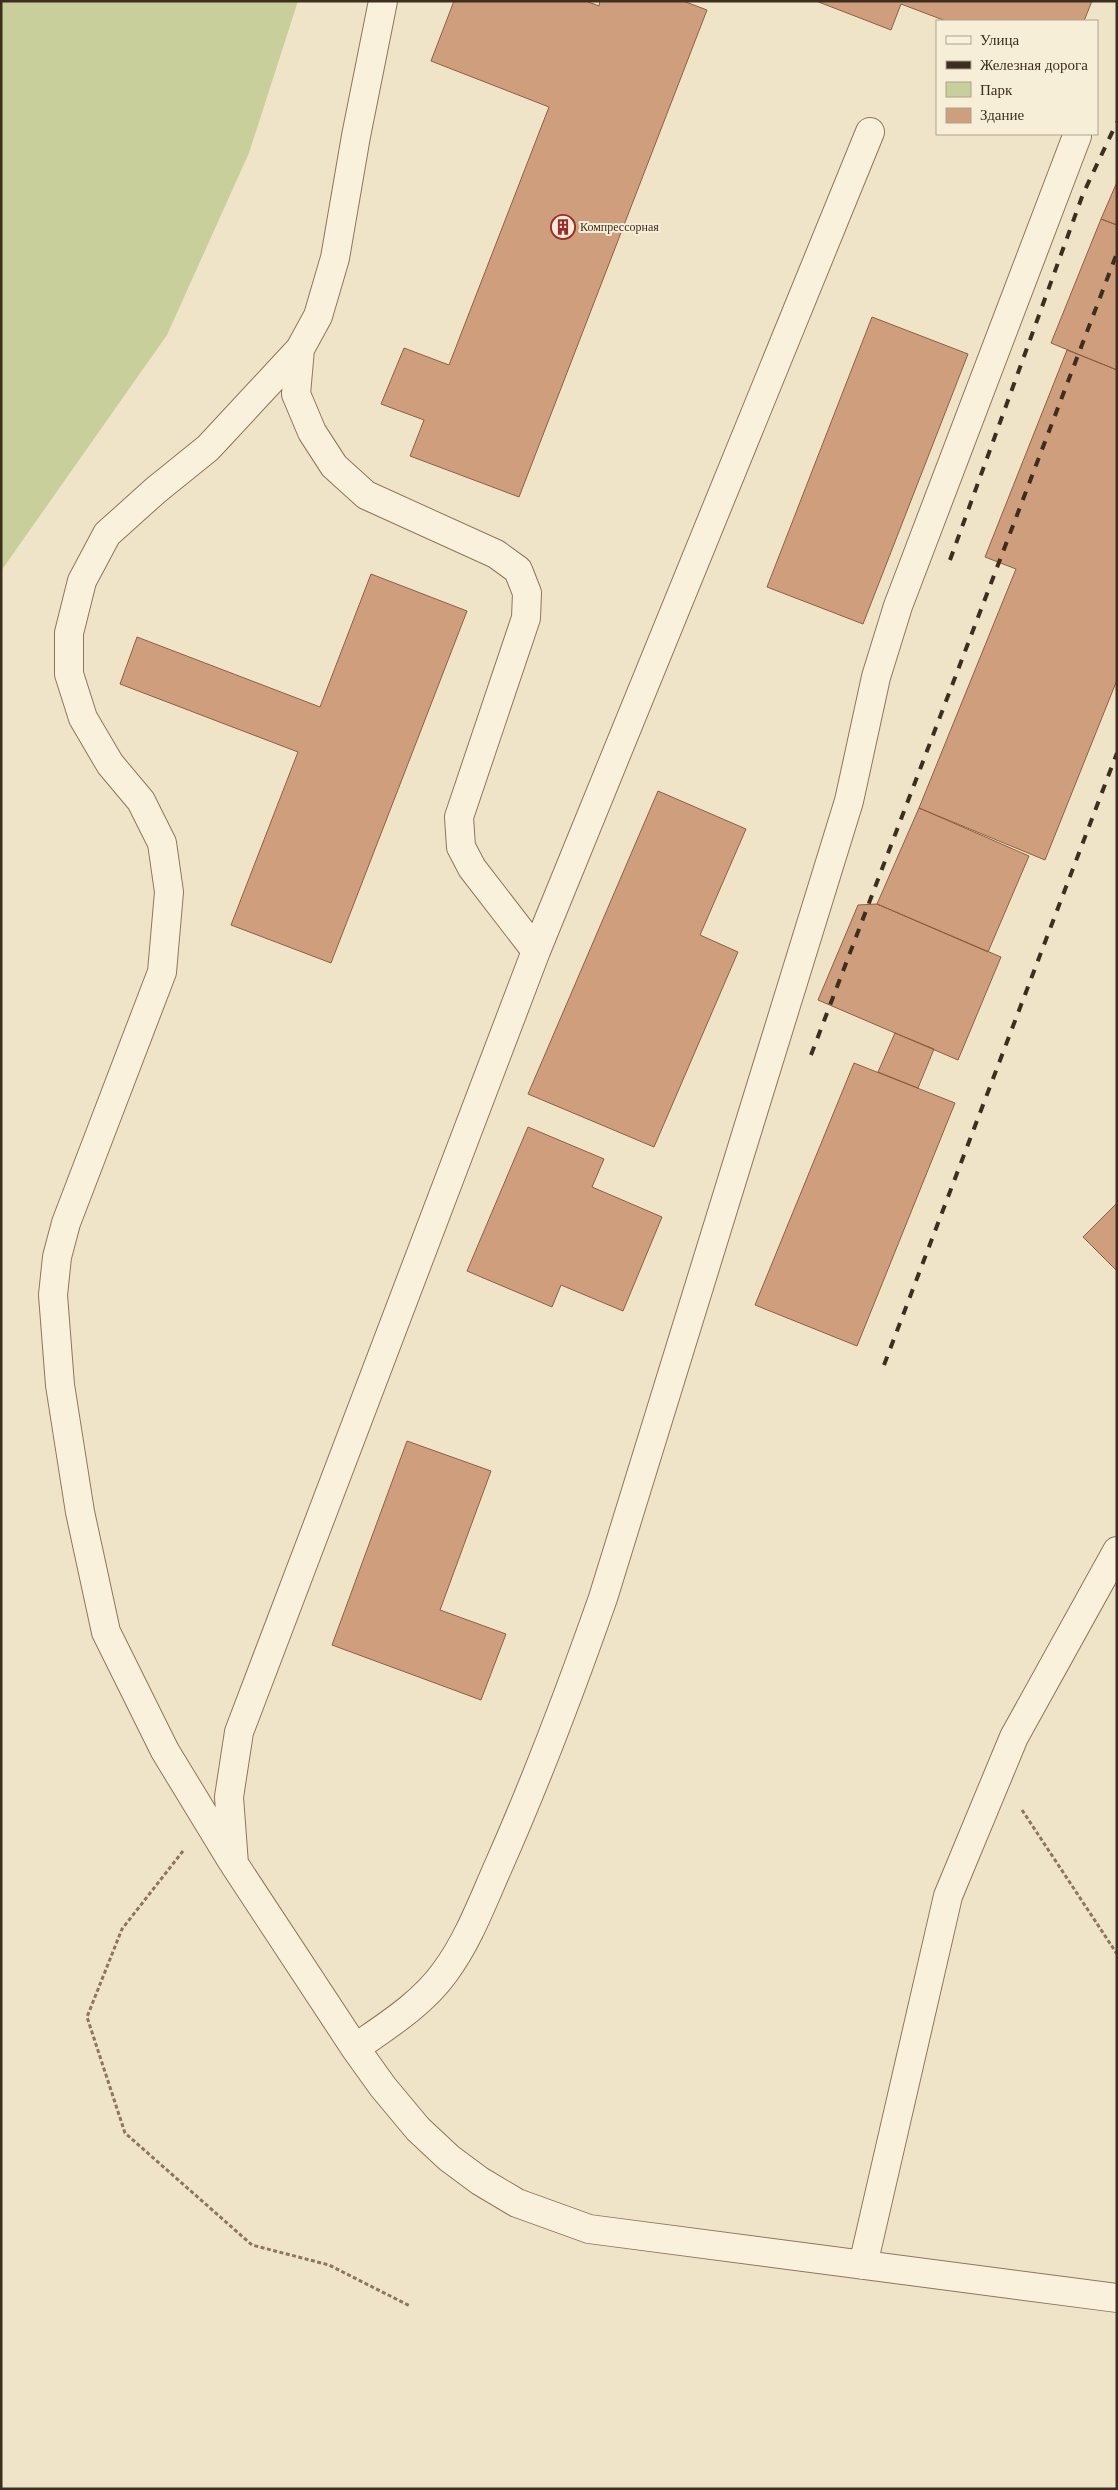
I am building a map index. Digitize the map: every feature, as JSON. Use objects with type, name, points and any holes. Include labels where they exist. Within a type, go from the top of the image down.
[{"type":"lane","points":[[383,1],[356,136],[335,258],[318,316],[300,349],[208,448],[156,490],[107,534],[82,581],[68,632],[69,674],[83,718],[110,764],[146,809],[162,843],[169,892],[162,972],[66,1223],[57,1257],[53,1294],[60,1385],[80,1512],[106,1632],[164,1751],[206,1821],[356,2048],[383,2087],[418,2128],[448,2158],[480,2181],[517,2203],[589,2228],[1117,2298]]},
{"type":"lane","points":[[234,1864],[229,1797],[239,1732],[536,951],[870,132]]},
{"type":"lane","points":[[356,2048],[409,2011],[445,1973],[466,1940],[516,1826],[565,1704],[603,1598],[846,810],[876,677],[898,606],[1077,136]]},
{"type":"lane","points":[[300,349],[296,394],[312,432],[334,466],[366,495],[496,554],[518,570],[527,593],[526,618],[460,817],[461,847],[472,868],[536,951]]},
{"type":"lane","points":[[863,2265],[948,1896],[1014,1737],[1117,1551]]},
{"type":"path","points":[[999,1775],[1117,1954]]},
{"type":"path","points":[[206,1821],[122,1929],[87,2017],[125,2133],[252,2245],[329,2265],[410,2306]]},
{"type":"green space","points":[[1,1],[298,1],[249,153],[167,335],[1,571]]},
{"type":"building","name":"Компрессорная","points":[[454,1],[586,1],[599,6],[600,1],[683,1],[707,10],[519,497],[410,456],[424,420],[381,404],[404,348],[449,365],[549,107],[431,61]]},
{"type":"building","points":[[816,1],[1092,1],[1084,20],[943,20],[901,4],[891,30]]},
{"type":"building","points":[[1117,182],[1117,225],[1101,219]]},
{"type":"building","points":[[1101,219],[1117,225],[1117,370],[1051,343]]},
{"type":"building","points":[[872,317],[968,354],[863,624],[767,587]]},
{"type":"building","points":[[1067,350],[1117,370],[1117,680],[1045,860],[919,808],[1016,569],[985,557]]},
{"type":"building","points":[[371,574],[467,611],[331,963],[231,925],[298,752],[120,684],[137,637],[320,707]]},
{"type":"building","points":[[658,791],[746,829],[700,935],[738,952],[654,1147],[528,1094]]},
{"type":"building","points":[[919,808],[1029,856],[988,952],[877,904]]},
{"type":"building","points":[[877,904],[1001,957],[958,1060],[818,1000],[858,905]]},
{"type":"building","points":[[895,1033],[934,1049],[918,1088],[878,1072]]},
{"type":"building","points":[[854,1063],[955,1103],[857,1346],[755,1305]]},
{"type":"building","points":[[528,1127],[604,1159],[592,1187],[662,1217],[623,1311],[561,1285],[552,1307],[467,1271]]},
{"type":"building","points":[[1117,1203],[1117,1271],[1083,1237]]},
{"type":"building","points":[[407,1441],[491,1471],[440,1610],[506,1634],[481,1700],[332,1645]]},
{"type":"railway","points":[[950,560],[1083,194],[1117,122]]},
{"type":"railway","points":[[811,1055],[1117,253]]},
{"type":"railway","points":[[884,1365],[1117,753]]},
{"type":"place","name":"Компрессорная","points":[[563,227]]}]
